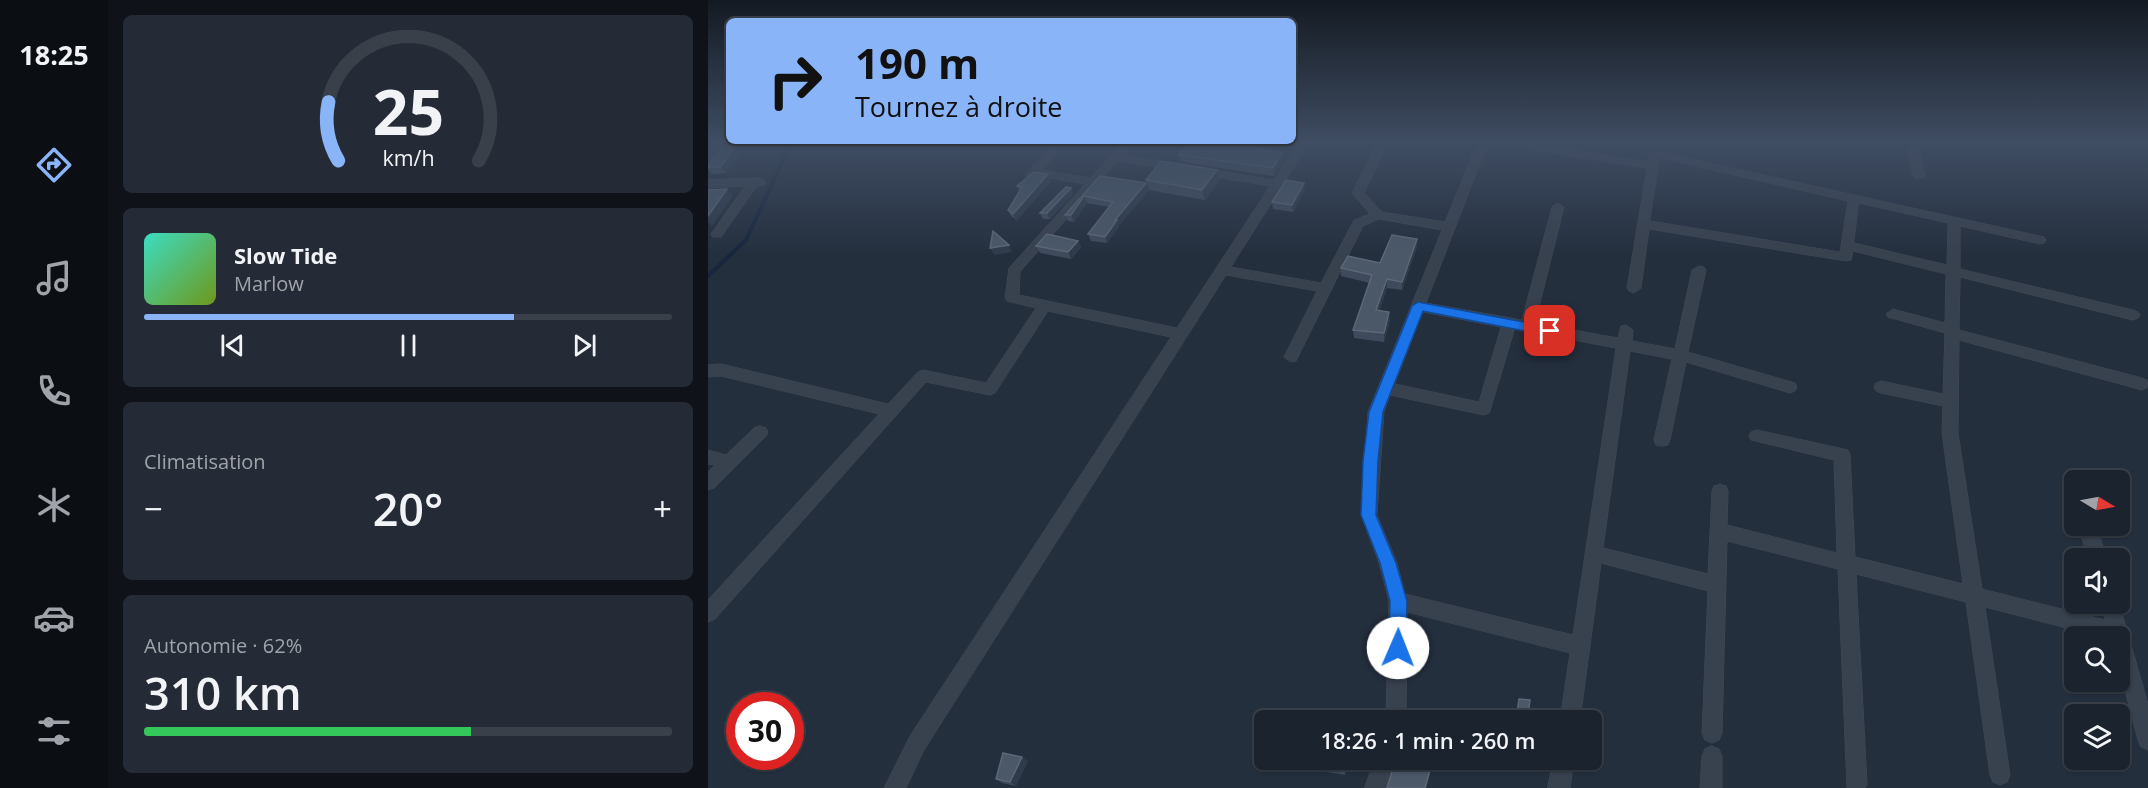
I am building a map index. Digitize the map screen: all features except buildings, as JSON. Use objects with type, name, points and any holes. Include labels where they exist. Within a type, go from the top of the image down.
[{"type":"street","points":[[1070,180],[1094,182]]},
{"type":"street","points":[[1253,180],[1278,184]]},
{"type":"street","points":[[895,788],[917,743],[1280,180]]},
{"type":"street","points":[[1365,180],[1358,193],[1378,215]]},
{"type":"street","points":[[1396,710],[1398,601],[1388,563],[1369,515],[1376,412],[1468,180]]},
{"type":"street","points":[[1634,288],[1651,180]]},
{"type":"street","points":[[1772,180],[2040,240]]},
{"type":"street","points":[[708,184],[759,182],[716,234]]},
{"type":"street","points":[[1094,182],[1014,271],[1012,298],[1182,334]]},
{"type":"street","points":[[1644,224],[1846,257],[1854,198]]},
{"type":"street","points":[[1527,327],[1558,207]]},
{"type":"street","points":[[1291,357],[1358,223],[1378,215],[1449,227]]},
{"type":"street","points":[[1954,221],[1950,433],[2000,775]]},
{"type":"street","points":[[1848,246],[2133,315]]},
{"type":"street","points":[[1223,270],[1325,288]]},
{"type":"street","points":[[1662,440],[1699,270]]},
{"type":"street","points":[[708,613],[923,376],[990,389],[1045,305]]},
{"type":"street","points":[[1418,306],[1527,327],[1625,337],[1790,387]]},
{"type":"street","points":[[1893,314],[2142,384]]},
{"type":"street","points":[[1386,388],[1484,409],[1509,324]]},
{"type":"street","points":[[1572,710],[1625,337]]},
{"type":"street","points":[[708,371],[721,370],[891,411]]},
{"type":"street","points":[[1881,387],[1951,402]]},
{"type":"street","points":[[708,483],[760,432]]},
{"type":"street","points":[[1757,436],[1842,455],[1856,784]]},
{"type":"street","points":[[708,457],[729,462]]},
{"type":"street","points":[[1712,733],[1720,491]]},
{"type":"street","points":[[1719,531],[1974,595],[2086,626]]},
{"type":"street","points":[[1594,553],[1717,585]]},
{"type":"street","points":[[1398,601],[1582,647]]},
{"type":"street","points":[[2130,675],[2148,740]]},
{"type":"street","points":[[1711,788],[1712,756]]},
{"type":"street","points":[[1376,788],[1381,770]]},
{"type":"street","points":[[1559,788],[1562,770]]},
{"type":"waterway","points":[[708,276],[746,240],[774,180]]},
{"type":"route","points":[[1398,648],[1398,601],[1388,563],[1369,515],[1371,461],[1376,412],[1418,306],[1550,331]]}]
